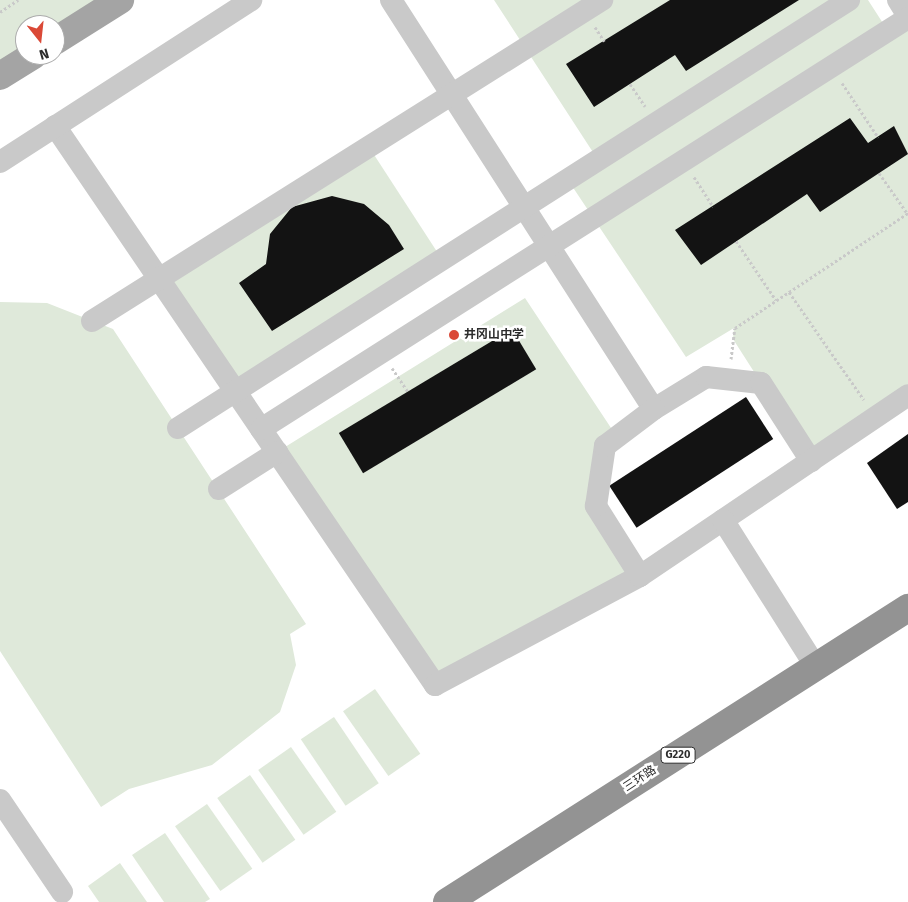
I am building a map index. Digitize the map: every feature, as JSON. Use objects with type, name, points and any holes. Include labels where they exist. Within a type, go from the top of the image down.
[{"type":"highway","name":"三环路","points":[[447,902],[908,608]]},
{"type":"main road","points":[[65,35],[120,0]]},
{"type":"main road","points":[[0,76],[17,65]]},
{"type":"lane","points":[[0,162],[251,0]]},
{"type":"lane","points":[[391,0],[654,409]]},
{"type":"lane","points":[[92,321],[602,0]]},
{"type":"lane","points":[[178,428],[848,0]]},
{"type":"lane","points":[[261,428],[832,68],[908,17],[898,0]]},
{"type":"lane","points":[[55,126],[435,685],[640,576],[908,395]]},
{"type":"lane","points":[[640,576],[596,506],[605,446],[654,409],[706,377],[761,383],[811,461]]},
{"type":"lane","points":[[219,489],[277,452]]},
{"type":"lane","points":[[723,520],[816,667]]},
{"type":"lane","points":[[0,800],[62,892]]},
{"type":"path","points":[[0,12],[18,0]]},
{"type":"path","points":[[832,68],[878,137]]},
{"type":"path","points":[[728,379],[735,328],[908,213],[879,173]]},
{"type":"path","points":[[736,241],[776,300]]},
{"type":"path","points":[[789,292],[876,417]]},
{"type":"green space","points":[[0,0],[120,0],[65,21],[65,15],[15,15],[15,63],[0,76]]},
{"type":"green space","points":[[494,0],[868,0],[888,31],[908,18],[908,395],[811,461],[733,339],[734,328],[686,357],[568,180],[598,160]]},
{"type":"green space","points":[[369,147],[443,260],[235,395],[161,282]]},
{"type":"green space","points":[[525,298],[617,437],[596,506],[640,576],[435,685],[277,452]]},
{"type":"green space","points":[[0,302],[47,303],[113,329],[306,624],[290,634],[296,665],[280,712],[212,765],[129,789],[101,807],[0,651]]},
{"type":"green space","points":[[375,689],[420,754],[388,776],[343,711]]},
{"type":"green space","points":[[334,717],[379,783],[346,806],[301,739]]},
{"type":"green space","points":[[291,747],[336,812],[304,835],[258,770]]},
{"type":"green space","points":[[250,775],[295,840],[263,863],[217,798]]},
{"type":"green space","points":[[207,804],[252,869],[220,891],[175,826]]},
{"type":"green space","points":[[165,833],[210,899],[205,902],[164,902],[132,855]]},
{"type":"green space","points":[[120,863],[147,902],[99,902],[88,886]]},
{"type":"building","points":[[670,0],[799,0],[686,71],[675,55],[594,107],[566,64]]},
{"type":"building","points":[[850,118],[868,143],[894,126],[908,154],[820,212],[807,194],[701,265],[675,230]]},
{"type":"building","points":[[332,196],[364,204],[389,225],[404,249],[272,331],[239,283],[266,264],[270,234],[292,207]]},
{"type":"building","points":[[512,329],[536,369],[363,473],[339,433]]},
{"type":"building","points":[[746,397],[773,439],[637,528],[609,486]]},
{"type":"building","points":[[908,434],[908,502],[897,509],[867,463]]},
{"type":"place","name":"井冈山中学","points":[[454,335]]}]
